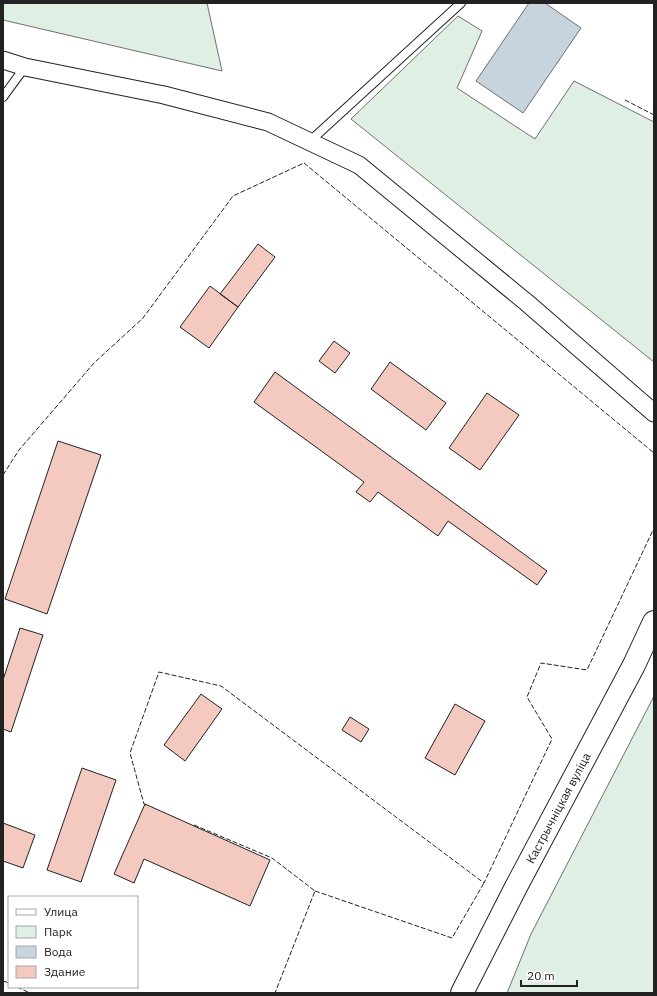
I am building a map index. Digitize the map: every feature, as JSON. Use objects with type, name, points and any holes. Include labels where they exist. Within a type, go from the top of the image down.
[{"type":"street","points":[[3,60],[25,67],[164,95],[268,122],[359,165],[526,302],[654,413]]},
{"type":"street","name":"Кастрычніцкая вуліца","points":[[462,993],[516,887],[634,665],[654,622]]},
{"type":"lane","points":[[310,142],[461,3]]},
{"type":"lane","points":[[3,97],[25,67]]},
{"type":"green space","points":[[3,3],[207,3],[222,71],[3,20]]},
{"type":"green space","points":[[458,16],[482,31],[457,88],[535,139],[574,81],[654,122],[654,362],[351,119]]},
{"type":"green space","points":[[654,696],[654,993],[507,993],[531,934]]},
{"type":"water","points":[[529,3],[545,3],[581,28],[523,113],[476,81]]},
{"type":"building","points":[[258,244],[275,257],[238,307],[220,294]]},
{"type":"building","points":[[210,286],[238,307],[209,348],[180,327]]},
{"type":"building","points":[[334,341],[350,353],[335,373],[319,361]]},
{"type":"building","points":[[390,362],[446,403],[426,430],[371,389]]},
{"type":"building","points":[[275,372],[547,571],[537,585],[448,521],[438,536],[378,492],[370,502],[356,492],[364,482],[254,402]]},
{"type":"building","points":[[487,393],[519,415],[480,470],[449,448]]},
{"type":"building","points":[[58,441],[101,455],[47,614],[5,599]]},
{"type":"building","points":[[20,628],[43,635],[11,732],[3,729],[3,680]]},
{"type":"building","points":[[201,694],[222,709],[185,761],[164,745]]},
{"type":"building","points":[[455,704],[485,721],[455,775],[425,758]]},
{"type":"building","points":[[350,717],[369,729],[361,742],[342,730]]},
{"type":"building","points":[[82,768],[116,780],[81,882],[47,870]]},
{"type":"building","points":[[145,804],[270,860],[250,906],[144,859],[134,883],[114,874]]},
{"type":"building","points":[[3,823],[35,835],[23,868],[3,861]]},
{"type":"fence","points":[[625,100],[654,115]]},
{"type":"fence","points":[[3,475],[19,450],[94,363],[143,318],[233,196],[304,163],[654,453]]},
{"type":"fence","points":[[146,805],[144,804],[130,753],[159,672],[221,686],[484,883],[552,739],[527,697],[541,663],[587,670],[654,528]]},
{"type":"fence","points":[[194,825],[272,858],[315,891],[275,993]]},
{"type":"fence","points":[[315,891],[452,938],[484,883]]},
{"type":"fence","points":[[3,981],[8,983]]},
{"type":"fence","points":[[19,988],[30,993]]}]
